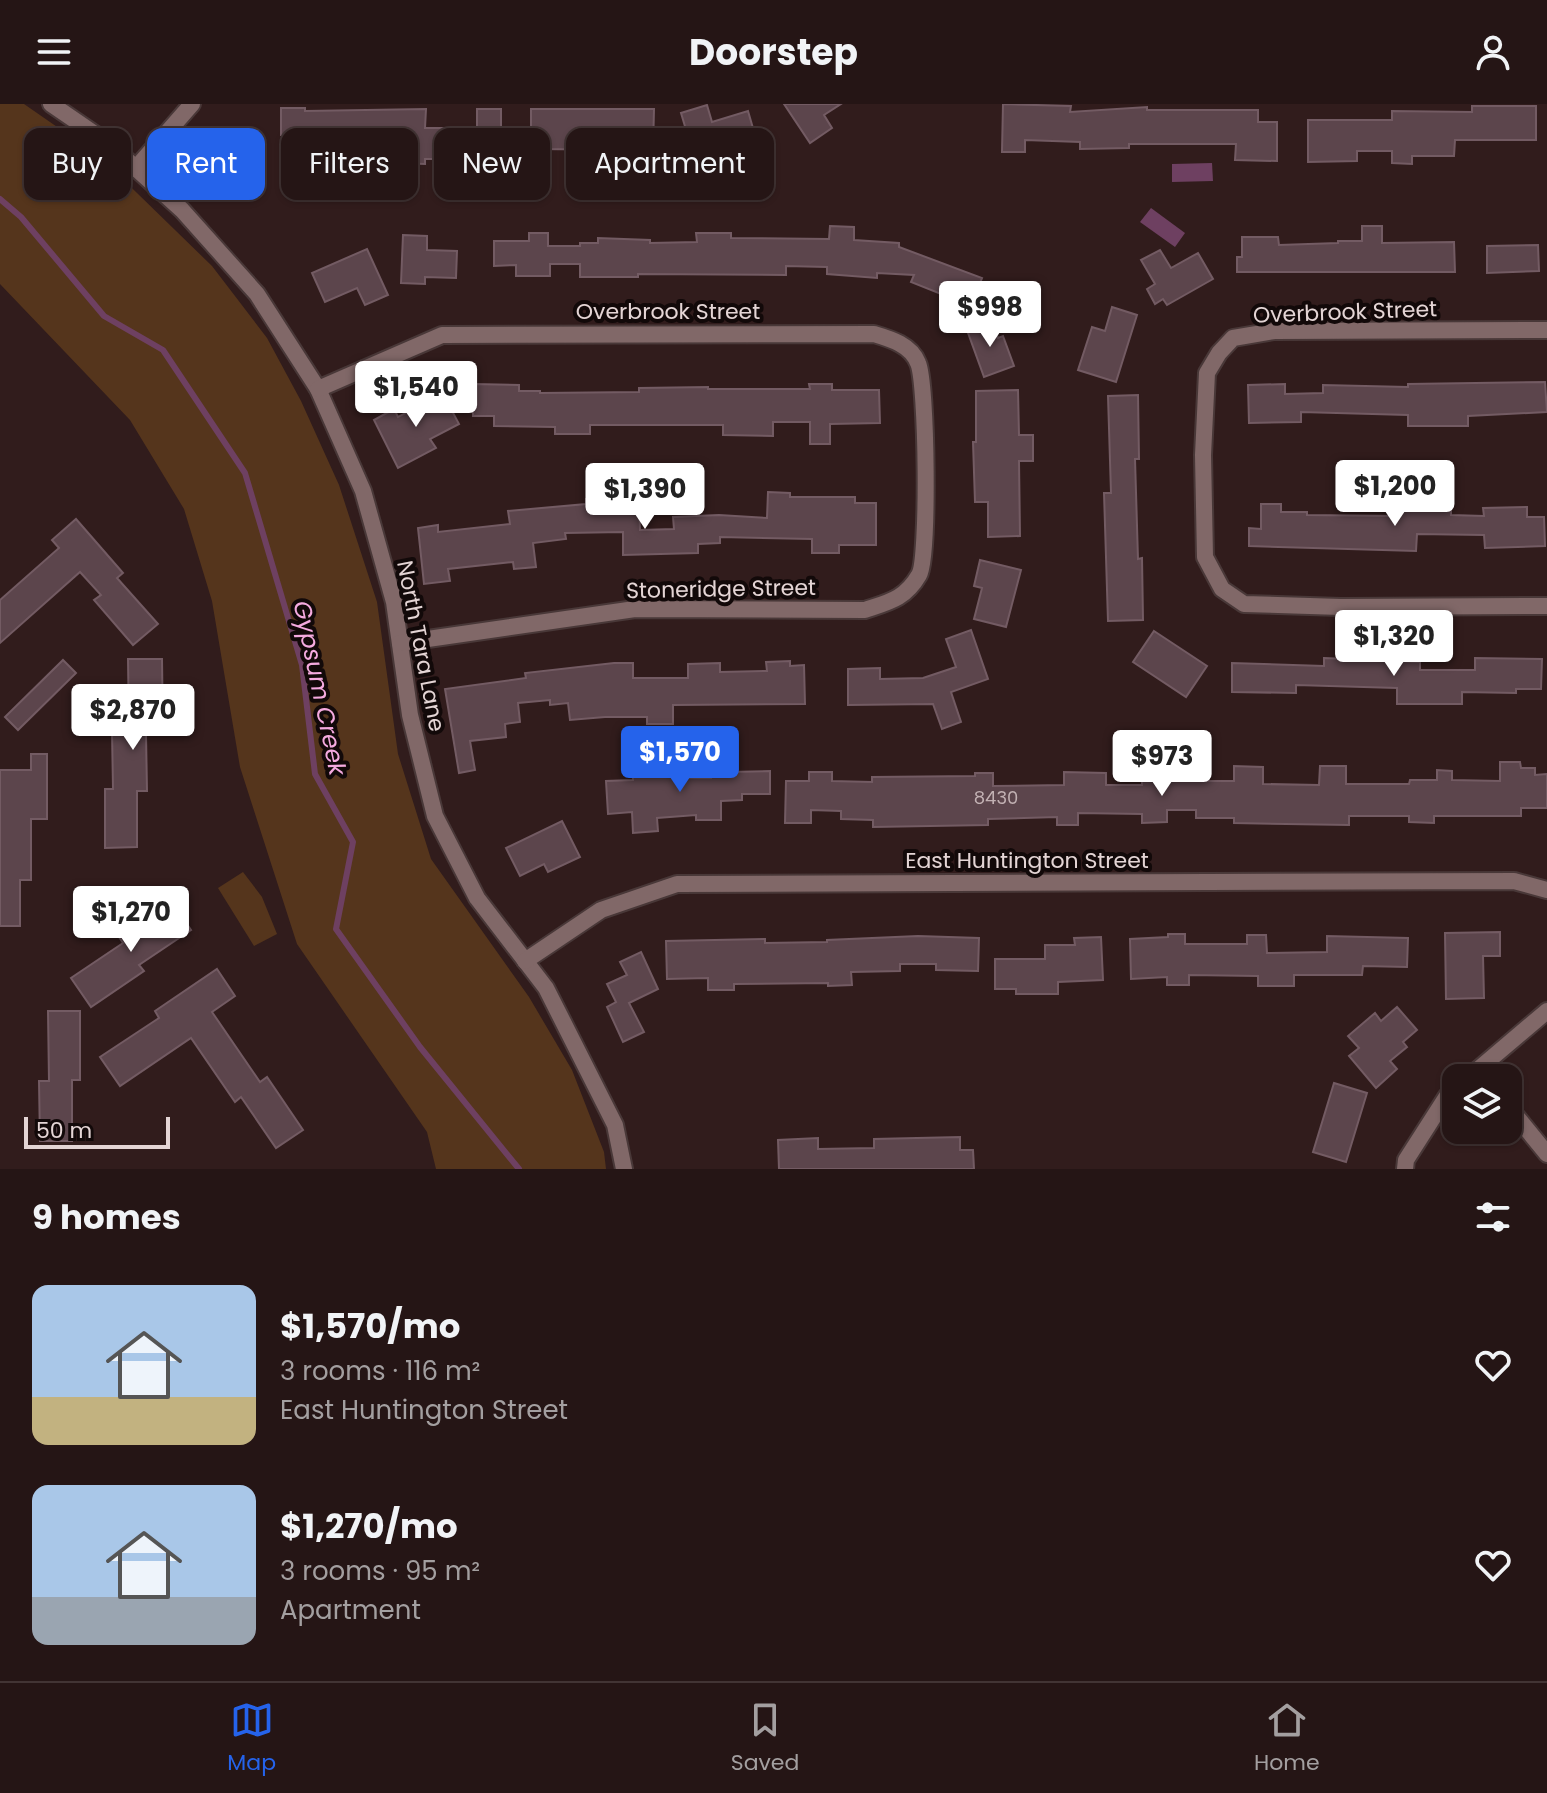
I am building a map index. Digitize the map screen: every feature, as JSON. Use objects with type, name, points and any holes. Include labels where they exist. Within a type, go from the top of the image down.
[{"type":"street","name":"North Tara Lane","points":[[51,104],[108,143],[182,210],[257,294],[318,389],[363,491],[394,602],[410,715],[435,816],[477,898],[546,988],[615,1125],[624,1169]]},
{"type":"street","points":[[136,168],[192,104]]},
{"type":"street","name":"Overbrook Street","points":[[1547,330],[1274,331],[1233,338],[1207,373],[1203,466],[1205,557],[1222,589],[1244,604],[1547,606]]},
{"type":"street","name":"Overbrook Street","points":[[318,389],[442,335],[874,334],[907,348],[918,362],[924,395],[925,462]]},
{"type":"street","name":"Stoneridge Street","points":[[400,643],[635,609],[865,610],[899,599],[921,573],[926,511],[925,462]]},
{"type":"street","name":"East Huntington Street","points":[[525,961],[601,910],[677,884],[1514,881],[1547,890]]},
{"type":"street","points":[[1489,1064],[1547,1011]]},
{"type":"street","points":[[1405,1169],[1406,1160],[1442,1104]]},
{"type":"street","points":[[1522,1123],[1547,1154]]},
{"type":"shaded area","points":[[0,104],[24,104],[59,128],[24,128],[24,200],[131,200],[131,187],[212,266],[267,338],[301,401],[339,485],[377,602],[398,754],[431,859],[529,997],[572,1070],[604,1152],[606,1169],[436,1169],[427,1132],[297,944],[240,767],[212,601],[184,509],[130,420],[0,284]]},
{"type":"shaded area","points":[[1212,163],[1213,181],[1172,182],[1172,164]]},
{"type":"shaded area","points":[[1151,208],[1185,233],[1175,247],[1140,222]]},
{"type":"shaded area","points":[[243,872],[262,897],[277,934],[254,946],[218,888]]},
{"type":"building","points":[[784,104],[841,104],[824,115],[832,128],[810,143]]},
{"type":"building","points":[[1003,104],[1071,106],[1070,112],[1147,107],[1147,110],[1258,110],[1258,122],[1277,122],[1277,161],[1235,160],[1236,144],[1129,144],[1129,148],[1080,149],[1080,142],[1025,140],[1025,152],[1002,152]]},
{"type":"building","points":[[707,105],[712,122],[748,111],[753,128],[685,128],[681,113]]},
{"type":"building","points":[[1472,106],[1536,106],[1536,140],[1455,140],[1454,156],[1412,156],[1412,164],[1392,163],[1392,151],[1357,151],[1357,161],[1308,162],[1308,120],[1392,120],[1392,111],[1472,112]]},
{"type":"building","points":[[281,108],[305,108],[305,111],[426,109],[425,128],[434,128],[434,159],[425,159],[425,164],[418,164],[418,128],[281,128]]},
{"type":"building","points":[[477,109],[501,109],[501,128],[477,128]]},
{"type":"building","points":[[531,109],[654,109],[654,128],[566,128],[566,149],[550,149],[550,128],[531,128]]},
{"type":"building","points":[[830,226],[854,227],[854,240],[899,243],[899,247],[982,278],[971,306],[911,282],[914,275],[877,273],[877,278],[827,274],[827,267],[786,266],[786,275],[638,274],[638,277],[580,277],[580,264],[550,264],[550,276],[516,276],[516,265],[494,266],[494,241],[529,241],[529,233],[548,233],[548,246],[580,246],[580,243],[598,243],[598,238],[650,240],[650,243],[697,242],[696,233],[731,233],[731,238],[829,239]]},
{"type":"building","points":[[1362,226],[1382,226],[1382,243],[1454,242],[1455,272],[1237,272],[1237,257],[1242,257],[1242,237],[1278,237],[1279,245],[1362,241]]},
{"type":"building","points":[[403,235],[427,236],[427,250],[457,251],[456,278],[425,277],[425,284],[401,283]]},
{"type":"building","points":[[1538,245],[1539,271],[1487,273],[1487,246]]},
{"type":"building","points":[[367,249],[388,295],[365,305],[357,288],[325,302],[312,273]]},
{"type":"building","points":[[1160,250],[1171,268],[1198,253],[1213,279],[1167,305],[1163,299],[1155,304],[1147,289],[1155,284],[1141,260]]},
{"type":"building","points":[[1112,307],[1137,315],[1116,382],[1078,370],[1092,327],[1105,331]]},
{"type":"building","points":[[991,321],[998,338],[1003,336],[1014,366],[984,377],[967,330]]},
{"type":"building","points":[[1545,382],[1547,412],[1468,416],[1468,426],[1408,426],[1408,415],[1301,412],[1301,422],[1249,423],[1248,385],[1285,384],[1285,394],[1323,393],[1323,385],[1408,387],[1408,384]]},
{"type":"building","points":[[473,384],[519,385],[519,391],[540,393],[639,392],[639,388],[810,389],[809,384],[832,384],[832,390],[879,390],[880,423],[830,424],[830,444],[810,444],[810,422],[773,422],[773,436],[723,435],[723,425],[590,425],[590,434],[555,434],[555,427],[494,426],[494,416],[473,416]]},
{"type":"building","points":[[1018,390],[1019,435],[1033,435],[1033,461],[1019,461],[1020,536],[988,537],[988,502],[975,502],[973,442],[976,442],[976,391]]},
{"type":"building","points":[[443,394],[459,424],[430,439],[436,448],[398,468],[374,420],[394,409],[398,417]]},
{"type":"building","points":[[1138,395],[1139,459],[1135,459],[1143,620],[1108,621],[1104,493],[1111,493],[1108,396]]},
{"type":"building","points":[[768,492],[790,493],[790,497],[855,497],[855,503],[876,503],[876,545],[839,545],[839,553],[812,553],[812,539],[720,537],[720,543],[698,544],[698,553],[623,555],[623,532],[565,533],[566,539],[533,543],[536,567],[514,569],[513,562],[448,569],[450,581],[424,584],[418,528],[438,525],[438,532],[510,524],[508,511],[586,504],[586,499],[639,498],[640,530],[674,529],[673,517],[719,515],[767,518]]},
{"type":"building","points":[[1400,492],[1418,493],[1418,504],[1451,504],[1451,515],[1484,516],[1483,508],[1527,507],[1527,517],[1544,517],[1545,546],[1485,548],[1484,535],[1417,534],[1416,551],[1249,546],[1249,528],[1261,529],[1261,504],[1281,504],[1281,512],[1307,512],[1307,515],[1399,516]]},
{"type":"building","points":[[76,519],[123,573],[117,578],[158,624],[133,645],[94,600],[101,595],[80,572],[0,643],[0,600],[59,548],[52,540]]},
{"type":"building","points":[[980,560],[1021,570],[1006,627],[974,619],[982,588],[974,586]]},
{"type":"building","points":[[971,630],[988,679],[951,692],[961,722],[942,729],[933,704],[848,705],[848,669],[880,668],[880,679],[923,678],[956,667],[946,639]]},
{"type":"building","points":[[1154,631],[1207,666],[1186,697],[1133,662]]},
{"type":"building","points":[[1324,658],[1420,662],[1420,670],[1475,670],[1475,658],[1542,659],[1541,689],[1516,689],[1516,693],[1462,692],[1462,704],[1397,704],[1397,688],[1296,685],[1296,693],[1232,692],[1232,663],[1324,666]]},
{"type":"building","points":[[128,659],[162,659],[163,734],[146,734],[147,791],[137,791],[137,847],[105,848],[105,789],[113,789],[112,731],[129,731]]},
{"type":"building","points":[[63,660],[76,673],[18,730],[5,717]]},
{"type":"building","points":[[790,661],[790,666],[804,665],[805,704],[673,705],[673,724],[647,724],[647,717],[570,720],[568,703],[550,705],[550,700],[518,703],[520,722],[505,724],[506,737],[470,741],[475,770],[459,773],[445,689],[526,678],[525,673],[614,663],[633,663],[633,678],[688,678],[688,664],[720,663],[720,672],[767,671],[766,662]]},
{"type":"building","points":[[31,754],[47,754],[47,819],[31,819],[31,880],[20,880],[20,926],[0,926],[0,770],[31,770]]},
{"type":"building","points":[[1500,762],[1520,762],[1521,768],[1535,768],[1535,775],[1547,774],[1547,808],[1521,808],[1521,816],[1434,816],[1434,823],[1409,822],[1409,816],[1349,816],[1349,825],[1234,823],[1234,818],[1196,818],[1196,810],[1167,810],[1167,822],[1142,823],[1142,814],[1078,813],[1078,825],[1057,825],[1057,817],[988,819],[988,825],[873,827],[873,820],[841,819],[841,811],[811,810],[811,823],[785,823],[786,781],[809,781],[809,772],[832,772],[832,781],[872,782],[872,777],[975,776],[975,773],[993,773],[993,786],[1064,785],[1064,772],[1106,773],[1106,785],[1142,785],[1142,781],[1166,781],[1165,771],[1187,771],[1187,781],[1234,781],[1234,766],[1263,767],[1263,784],[1319,785],[1320,766],[1346,766],[1346,784],[1409,784],[1410,780],[1437,780],[1437,770],[1452,771],[1452,780],[1500,781]]},
{"type":"building","points":[[672,763],[673,778],[711,778],[710,767],[729,767],[729,772],[770,771],[770,794],[742,794],[742,800],[721,801],[721,820],[696,820],[696,815],[657,818],[658,831],[633,833],[632,812],[608,814],[606,781],[633,780],[632,766]]},
{"type":"building","points":[[562,821],[580,857],[548,872],[544,864],[520,876],[506,848]]},
{"type":"building","points":[[86,890],[151,890],[151,907],[86,907]]},
{"type":"building","points":[[171,901],[191,930],[139,965],[144,971],[91,1007],[71,978],[123,943],[119,937]]},
{"type":"building","points":[[1500,932],[1500,956],[1483,956],[1484,998],[1446,999],[1445,933]]},
{"type":"building","points":[[1168,934],[1185,934],[1185,944],[1247,944],[1247,935],[1266,935],[1267,953],[1327,952],[1327,936],[1408,938],[1407,967],[1363,966],[1362,975],[1294,975],[1294,986],[1258,986],[1258,976],[1189,975],[1189,985],[1167,985],[1167,977],[1131,979],[1130,939],[1168,937]]},
{"type":"building","points":[[918,936],[979,938],[978,971],[936,970],[936,964],[900,964],[900,971],[851,972],[852,985],[734,984],[734,990],[708,990],[708,978],[667,979],[666,941],[765,939],[765,943],[827,942]]},
{"type":"building","points":[[1101,937],[1103,980],[1058,982],[1058,994],[1016,994],[1016,989],[995,989],[995,959],[1045,959],[1045,945],[1075,945],[1074,938]]},
{"type":"building","points":[[641,952],[658,989],[629,1003],[644,1032],[623,1042],[607,1007],[616,1002],[607,984],[627,975],[620,962]]},
{"type":"building","points":[[217,969],[235,996],[212,1012],[260,1082],[267,1077],[303,1130],[276,1148],[241,1097],[235,1102],[191,1038],[120,1086],[100,1057],[159,1018],[155,1011]]},
{"type":"building","points":[[1397,1007],[1417,1030],[1403,1042],[1407,1047],[1390,1061],[1397,1069],[1376,1088],[1349,1056],[1359,1048],[1348,1036],[1375,1013],[1381,1021]]},
{"type":"building","points":[[48,1011],[80,1011],[80,1080],[72,1080],[72,1141],[40,1141],[39,1081],[49,1081]]},
{"type":"building","points":[[1334,1083],[1367,1093],[1346,1162],[1313,1152]]},
{"type":"building","points":[[960,1137],[960,1150],[973,1150],[974,1169],[779,1169],[778,1140],[818,1138],[818,1149],[874,1148],[874,1139]]},
{"type":"waterway","name":"Gypsum Creek","points":[[0,199],[21,217],[104,316],[163,350],[245,473],[302,665],[315,774],[353,842],[336,929],[420,1047],[519,1169]]}]
